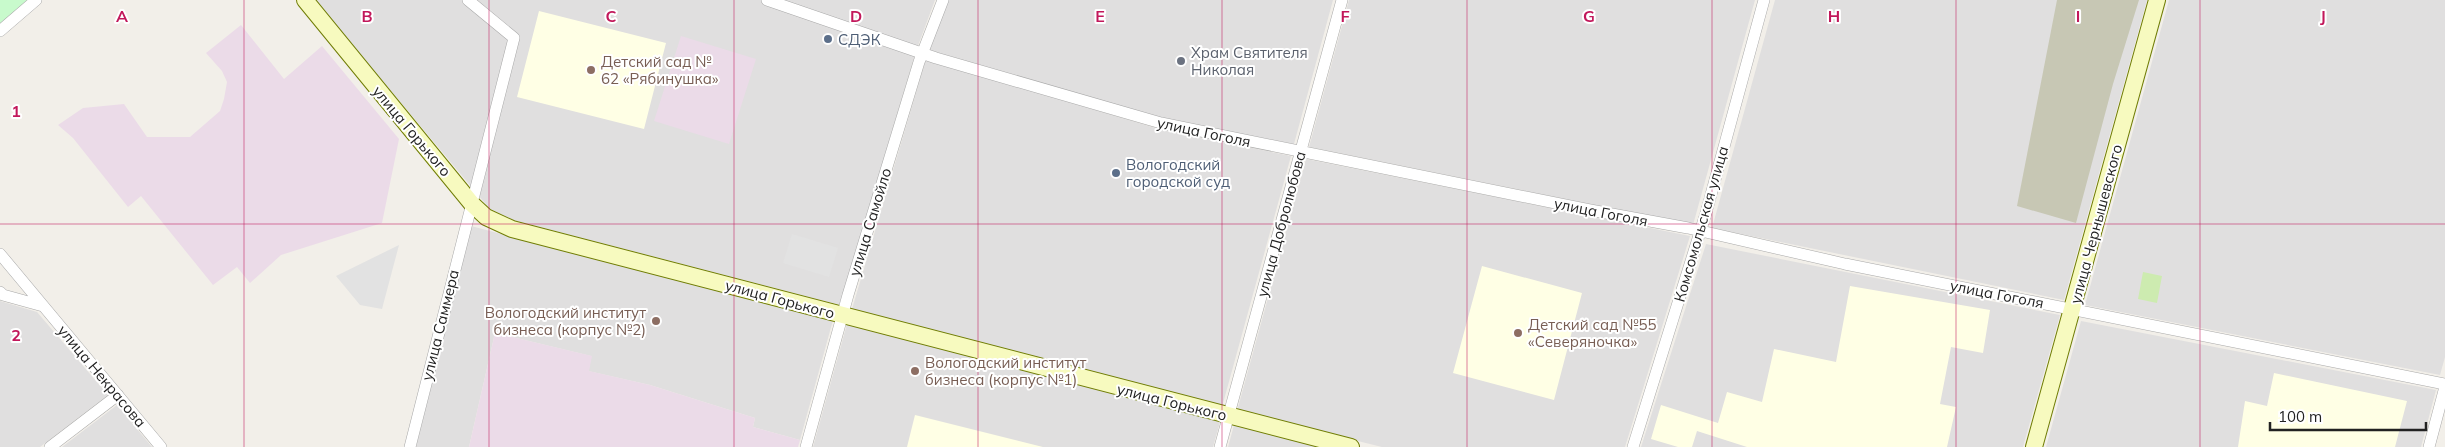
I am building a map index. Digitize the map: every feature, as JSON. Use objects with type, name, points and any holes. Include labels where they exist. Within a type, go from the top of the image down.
[{"type":"street","points":[[0,31],[36,0]]},
{"type":"street","name":"улица Горького","points":[[305,0],[472,204],[486,217],[512,229],[1351,447]]},
{"type":"street","name":"улица Саммера","points":[[410,447],[514,38],[468,0]]},
{"type":"street","name":"улица Гоголя","points":[[767,0],[922,53],[1160,123],[1700,231],[1845,264],[2073,308],[2445,385]]},
{"type":"street","name":"улица Самойло","points":[[806,447],[842,316],[922,53],[943,0]]},
{"type":"street","name":"улица Добролюбова","points":[[1220,447],[1342,0]]},
{"type":"street","name":"Комсомольская улица","points":[[1633,447],[1700,231],[1764,0]]},
{"type":"street","name":"улица Чернышевского","points":[[2034,447],[2157,0]]},
{"type":"street","name":"улица Некрасова","points":[[0,254],[161,447]]},
{"type":"street","points":[[0,292],[3,295],[43,306]]},
{"type":"street","points":[[2429,447],[2445,385]]},
{"type":"street","points":[[50,447],[118,395]]},
{"type":"shaded area","points":[[315,0],[935,0],[916,51],[840,305],[513,220],[489,208]]},
{"type":"shaded area","points":[[948,0],[1333,0],[1294,144],[1162,118],[929,50]]},
{"type":"shaded area","points":[[1349,0],[1755,0],[1693,225],[1309,147]]},
{"type":"shaded area","points":[[1775,0],[2147,0],[2064,300],[1712,228]]},
{"type":"shaded area","points":[[2057,0],[2139,0],[2113,84],[2076,223],[2017,206]]},
{"type":"shaded area","points":[[2169,0],[2445,0],[2445,357],[2440,375],[2085,305]]},
{"type":"shaded area","name":"Детский сад № 62 «Рябинушка»","points":[[539,11],[666,43],[644,129],[517,97]]},
{"type":"shaded area","points":[[241,25],[284,79],[322,46],[399,139],[382,223],[281,255],[250,283],[237,267],[213,285],[141,196],[128,207],[73,138],[58,125],[83,108],[124,104],[147,137],[190,137],[220,111],[224,99],[227,82],[222,71],[206,53]]},
{"type":"shaded area","points":[[681,36],[756,59],[729,144],[654,121]]},
{"type":"shaded area","points":[[926,59],[1159,129],[1291,156],[1222,407],[852,309]]},
{"type":"shaded area","points":[[1306,159],[1690,236],[1625,447],[1382,447],[1237,411]]},
{"type":"shaded area","points":[[471,226],[833,320],[800,440],[753,427],[755,418],[650,385],[588,371],[591,356],[495,333],[469,447],[416,447]]},
{"type":"shaded area","points":[[792,234],[838,248],[829,277],[783,263]]},
{"type":"shaded area","points":[[1706,244],[2060,315],[2023,447],[1641,447]]},
{"type":"shaded area","points":[[399,245],[382,309],[360,305],[336,276]]},
{"type":"shaded area","name":"Детский сад №55 «Северяночка»","points":[[1482,266],[1582,293],[1554,400],[1453,373]]},
{"type":"shaded area","points":[[1850,286],[1990,310],[1983,353],[1951,347],[1940,404],[1956,407],[1947,447],[1747,447],[1697,431],[1692,447],[1678,447],[1651,439],[1661,405],[1718,423],[1727,392],[1762,402],[1774,349],[1836,362]]},
{"type":"shaded area","points":[[0,301],[37,312],[108,395],[40,447],[0,447]]},
{"type":"shaded area","points":[[2081,321],[2436,390],[2421,447],[2046,447]]},
{"type":"shaded area","points":[[847,324],[1220,422],[1213,447],[813,447]]},
{"type":"shaded area","points":[[495,333],[592,356],[589,371],[650,385],[755,418],[753,427],[800,440],[798,447],[469,447]]},
{"type":"shaded area","points":[[2274,373],[2407,401],[2395,447],[2238,447],[2245,401],[2267,406]]},
{"type":"shaded area","points":[[117,405],[152,447],[62,447]]},
{"type":"shaded area","points":[[915,415],[1043,447],[907,447]]},
{"type":"shaded area","points":[[1234,425],[1320,447],[1228,447]]},
{"type":"green space","points":[[0,0],[28,0],[0,24]]},
{"type":"green space","points":[[2143,272],[2162,276],[2157,303],[2138,299]]},
{"type":"place","name":"СДЭК","points":[[828,39]]},
{"type":"place","name":"Храм Святителя Николая","points":[[1181,61]]},
{"type":"place","name":"Детский сад № 62 «Рябинушка»","points":[[591,70]]},
{"type":"place","name":"Вологодский городской суд","points":[[1116,173]]},
{"type":"place","name":"Вологодский институт бизнеса (корпус №2)","points":[[656,321]]},
{"type":"place","name":"Детский сад №55 «Северяночка»","points":[[1518,333]]},
{"type":"place","name":"Вологодский институт бизнеса (корпус №1)","points":[[915,371]]}]
